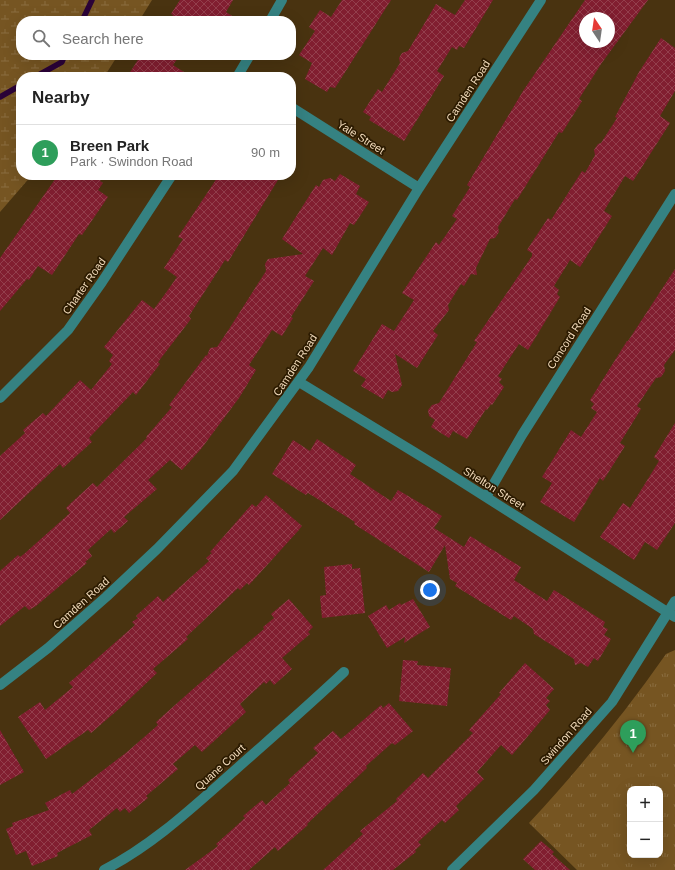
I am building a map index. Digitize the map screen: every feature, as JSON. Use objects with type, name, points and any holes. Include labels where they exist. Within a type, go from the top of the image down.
[{"type":"street","points":[[273,16],[282,0]]},
{"type":"street","name":"Camden Road","points":[[0,685],[48,648],[106,597],[213,493],[233,471],[299,382],[419,188],[541,0]]},
{"type":"street","points":[[241,72],[247,60]]},
{"type":"street","name":"Yale Street","points":[[296,110],[419,188]]},
{"type":"street","name":"Charter Road","points":[[0,398],[68,330],[102,282],[169,180]]},
{"type":"street","name":"Concord Road","points":[[486,497],[522,435],[675,194]]},
{"type":"street","name":"Shelton Street","points":[[299,382],[486,497],[671,615]]},
{"type":"street","name":"Swindon Road","points":[[452,870],[534,790],[612,702],[671,615],[675,601]]},
{"type":"street","name":"Quane Court","points":[[104,870],[157,837],[188,812],[309,706],[344,672]]},
{"type":"green space","points":[[0,0],[152,0],[142,16],[16,16],[16,60],[115,60],[107,72],[16,72],[16,180],[28,180],[0,212]]},
{"type":"green space","points":[[675,650],[675,870],[577,870],[529,823],[566,782],[634,698],[666,654]]},
{"type":"building","points":[[180,0],[233,0],[226,12],[232,16],[172,16],[171,14]]},
{"type":"building","points":[[342,0],[391,0],[335,88],[330,87],[327,92],[305,79],[312,63],[299,55],[315,31],[309,27],[320,10],[331,17]]},
{"type":"building","points":[[465,0],[493,0],[464,48],[459,46],[457,50],[452,47],[437,71],[444,76],[404,141],[369,120],[371,117],[363,112],[378,89],[382,92],[400,63],[399,58],[402,53],[408,51],[436,4],[455,15]]},
{"type":"building","points":[[585,0],[648,0],[615,45],[615,12],[579,12],[579,48],[613,48],[579,99],[582,101],[562,133],[559,132],[517,200],[515,199],[498,227],[499,232],[495,238],[490,239],[476,268],[477,275],[471,274],[464,286],[461,284],[448,305],[449,310],[433,331],[438,335],[417,368],[395,354],[402,385],[398,391],[392,392],[388,390],[383,399],[361,386],[366,379],[353,371],[382,324],[394,331],[414,300],[402,293],[436,242],[439,245],[457,219],[452,216],[470,187],[467,185],[523,91]]},
{"type":"building","points":[[661,38],[675,48],[675,91],[660,116],[670,123],[633,181],[625,176],[604,211],[612,216],[580,267],[570,260],[554,286],[559,290],[557,294],[560,297],[528,350],[519,344],[498,376],[502,379],[499,382],[504,387],[492,405],[491,404],[487,410],[486,409],[467,439],[453,431],[449,438],[431,427],[435,420],[429,416],[428,410],[432,405],[439,403],[477,342],[474,341],[532,256],[532,253],[527,250],[548,218],[551,220],[582,171],[585,173],[595,155],[594,150],[598,144],[601,143],[617,118],[615,117],[639,72]]},
{"type":"building","points":[[138,60],[176,60],[173,65],[184,72],[130,72]]},
{"type":"building","points":[[340,174],[360,186],[356,194],[369,202],[354,225],[350,223],[332,255],[323,248],[305,276],[314,281],[291,317],[293,318],[282,336],[272,330],[249,365],[256,370],[239,398],[201,449],[182,470],[170,460],[148,480],[157,489],[124,517],[128,521],[114,533],[111,529],[88,550],[92,556],[85,562],[87,563],[36,606],[29,610],[25,606],[0,626],[0,571],[18,555],[20,557],[24,554],[70,513],[66,508],[71,503],[93,483],[97,487],[147,438],[146,437],[172,407],[169,405],[206,355],[207,356],[210,348],[217,347],[266,271],[265,264],[268,259],[303,254],[282,239],[316,185],[319,187],[323,180],[330,178],[335,181]]},
{"type":"building","points":[[55,180],[101,180],[103,183],[98,190],[108,197],[82,235],[79,234],[52,275],[38,266],[29,280],[27,279],[0,311],[0,258]]},
{"type":"building","points":[[216,180],[278,180],[228,262],[225,260],[189,316],[191,319],[158,362],[160,364],[136,395],[133,392],[89,438],[92,442],[63,468],[60,464],[0,520],[0,456],[25,433],[23,430],[43,413],[46,416],[80,380],[91,390],[112,364],[109,361],[113,355],[104,347],[142,300],[154,309],[177,277],[164,268],[183,239],[178,237]]},
{"type":"building","points":[[675,269],[675,350],[664,365],[665,371],[661,377],[656,378],[637,406],[641,409],[620,443],[625,446],[603,481],[600,478],[574,522],[540,502],[552,483],[542,477],[571,430],[581,437],[597,412],[591,408],[594,404],[590,400]]},
{"type":"building","points":[[675,423],[675,523],[657,550],[645,542],[634,560],[600,537],[623,503],[630,508],[659,461],[654,457]]},
{"type":"building","points":[[317,439],[356,465],[350,474],[391,501],[398,490],[442,516],[434,528],[464,547],[470,536],[521,567],[514,580],[547,601],[554,590],[605,622],[603,627],[608,629],[604,635],[611,639],[598,661],[594,658],[588,667],[581,663],[575,665],[574,659],[534,634],[533,629],[514,616],[511,620],[455,586],[457,583],[450,579],[445,545],[429,572],[354,524],[355,522],[308,493],[306,495],[272,474],[293,440],[310,451]]},
{"type":"building","points":[[266,495],[302,526],[298,531],[249,585],[247,583],[240,590],[238,588],[186,637],[188,639],[153,669],[157,673],[120,708],[91,733],[88,730],[46,759],[18,717],[40,702],[45,710],[73,687],[69,683],[135,625],[132,622],[138,618],[136,616],[158,596],[163,602],[209,561],[206,558],[212,553],[210,552],[252,504],[256,507]]},
{"type":"building","points":[[352,564],[352,569],[360,568],[365,613],[322,618],[320,596],[326,595],[324,567]]},
{"type":"building","points":[[289,599],[313,627],[308,632],[310,634],[282,658],[292,669],[274,685],[270,680],[266,684],[264,682],[240,704],[246,712],[202,752],[195,745],[173,764],[178,769],[146,796],[148,798],[129,813],[125,808],[120,812],[117,808],[89,830],[92,835],[57,853],[58,856],[32,866],[26,851],[16,855],[6,829],[13,826],[12,823],[49,810],[45,803],[70,790],[72,794],[127,752],[158,725],[156,722],[264,629],[263,627],[274,618],[271,614]]},
{"type":"building","points":[[413,599],[430,627],[404,643],[405,637],[387,648],[368,616],[386,605],[389,610],[400,603],[401,605]]},
{"type":"building","points":[[403,660],[418,661],[417,665],[451,668],[447,706],[399,701]]},
{"type":"building","points":[[525,663],[554,689],[546,698],[550,701],[546,705],[550,710],[512,755],[501,745],[477,772],[484,779],[456,806],[459,810],[445,823],[442,820],[418,842],[421,845],[415,850],[416,852],[393,870],[323,870],[363,834],[360,831],[397,801],[396,799],[423,773],[428,778],[473,733],[469,730],[501,694],[499,693]]},
{"type":"building","points":[[389,703],[413,731],[395,745],[392,743],[366,766],[367,768],[307,824],[308,825],[278,851],[275,847],[249,870],[185,870],[218,846],[216,844],[245,818],[243,816],[262,800],[266,805],[290,783],[288,780],[318,753],[313,748],[333,731],[341,739],[381,705],[383,708]]},
{"type":"building","points":[[0,730],[24,772],[0,785]]},
{"type":"building","points":[[541,841],[554,852],[552,854],[570,870],[535,870],[523,859]]},
{"type":"waterway","points":[[84,16],[92,0]]},
{"type":"waterway","points":[[44,72],[62,62],[63,60]]},
{"type":"waterway","points":[[0,97],[16,88]]},
{"type":"place","name":"Breen Park","points":[[633,753]]}]
